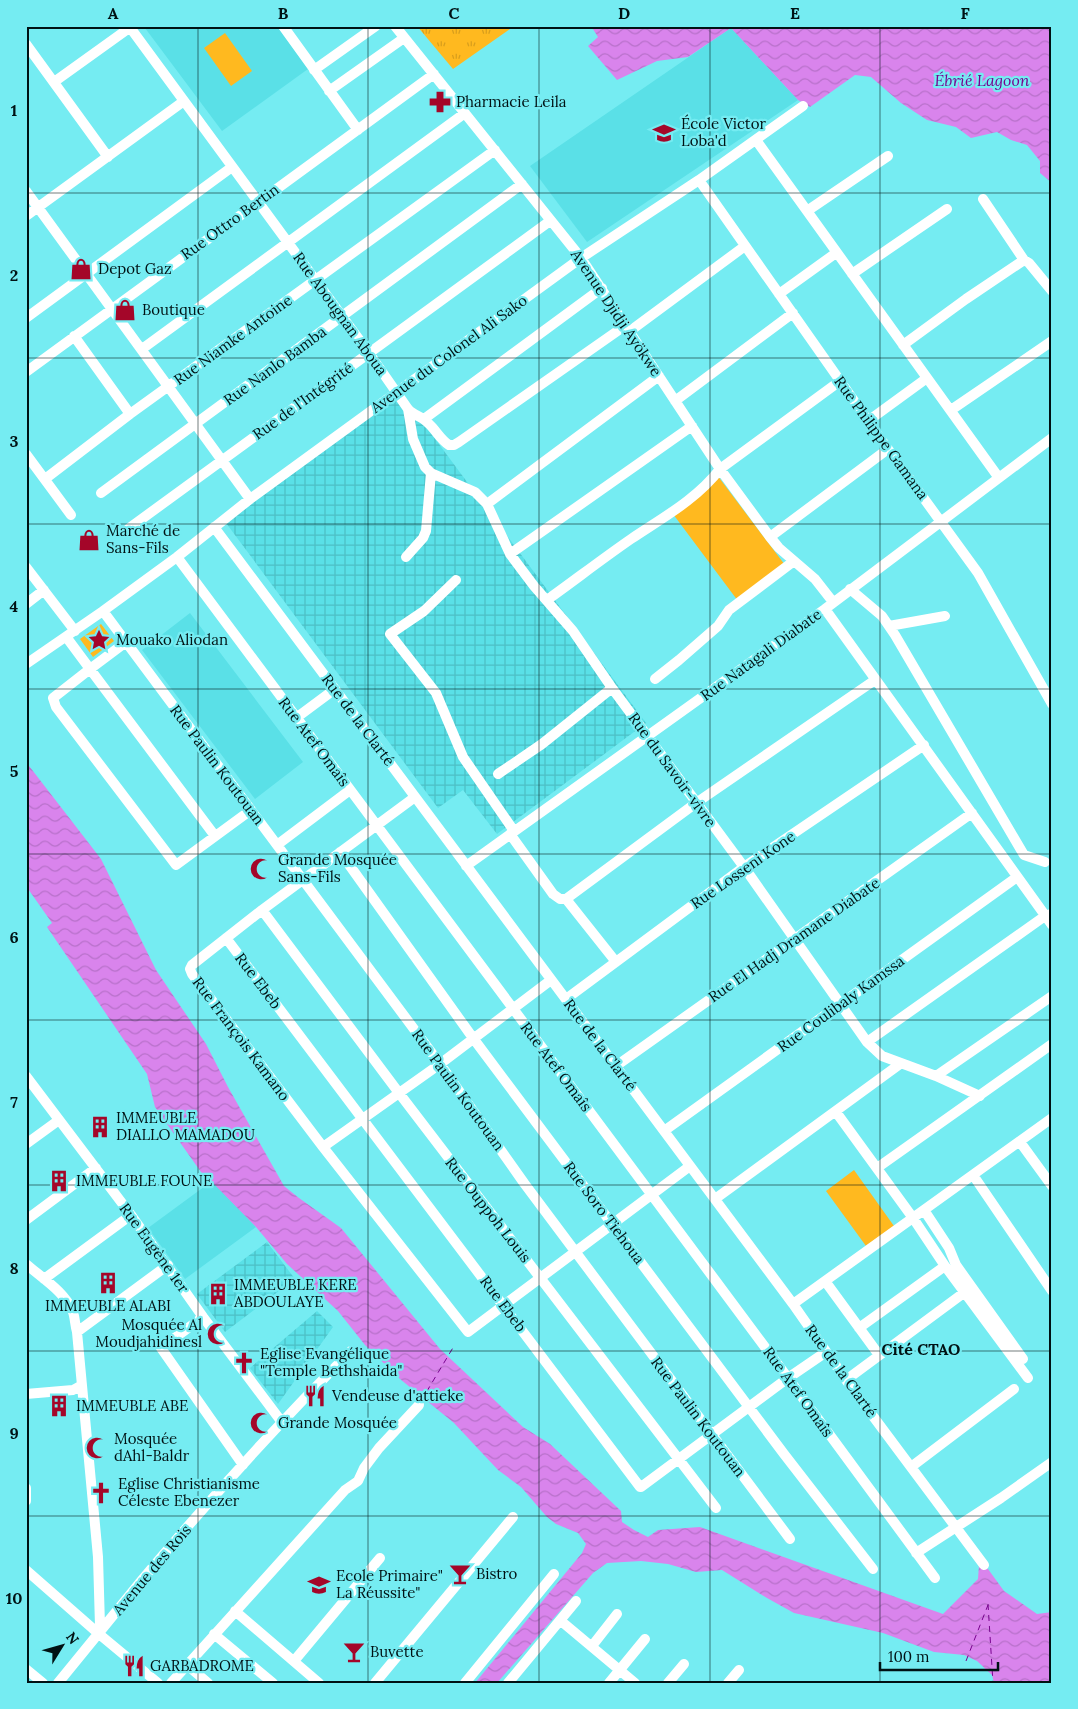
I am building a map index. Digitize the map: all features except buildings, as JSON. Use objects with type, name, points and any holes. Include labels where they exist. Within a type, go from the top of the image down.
[{"type":"street","points":[[283,26],[358,130]]},
{"type":"street","points":[[314,70],[376,26]]},
{"type":"street","name":"Avenue Djidji Ayökwe","points":[[395,26],[581,258],[720,469],[770,536],[794,561],[803,567],[833,602]]},
{"type":"street","points":[[54,82],[130,27]]},
{"type":"street","name":"Rue Abougnan Aboua","points":[[130,27],[408,409],[415,416],[424,419],[449,445],[454,445],[628,328]]},
{"type":"street","points":[[330,91],[404,38]]},
{"type":"street","points":[[26,44],[108,157]]},
{"type":"street","name":"Rue Ottro Bertin","points":[[26,372],[434,74]]},
{"type":"street","points":[[26,216],[184,102]]},
{"type":"street","name":"Avenue du Colonel Ali Sako","points":[[26,664],[103,612],[176,558],[250,499],[581,258],[699,180],[803,106]]},
{"type":"street","points":[[142,349],[465,113]]},
{"type":"street","points":[[756,140],[999,478]]},
{"type":"street","name":"Rue Niamke Antoine","points":[[45,478],[130,414],[495,150]]},
{"type":"street","points":[[807,211],[888,156]]},
{"type":"street","points":[[26,318],[232,168]]},
{"type":"street","name":"Rue Philippe Gamana","points":[[699,180],[792,314],[978,573],[1052,704]]},
{"type":"street","name":"Rue Nanlo Bamba","points":[[101,493],[522,184]]},
{"type":"street","points":[[26,191],[250,499]]},
{"type":"street","points":[[983,199],[1024,260],[1030,263],[1052,291]]},
{"type":"street","points":[[852,274],[947,209]]},
{"type":"street","name":"Rue de l'Intégrité","points":[[128,529],[550,221]]},
{"type":"street","points":[[628,328],[745,246]]},
{"type":"street","points":[[779,294],[836,253]]},
{"type":"street","points":[[903,344],[1024,260]]},
{"type":"street","points":[[424,419],[602,288]]},
{"type":"street","points":[[675,400],[792,314]]},
{"type":"street","points":[[74,336],[130,414]]},
{"type":"street","points":[[951,410],[1052,341]]},
{"type":"street","points":[[487,504],[659,376]]},
{"type":"street","points":[[868,421],[928,378]]},
{"type":"street","points":[[547,600],[610,554],[694,497],[708,485],[720,469],[840,381]]},
{"type":"street","points":[[406,557],[423,538],[426,531],[431,473],[425,467],[416,447],[408,409]]},
{"type":"street","points":[[510,554],[692,426]]},
{"type":"street","name":"Rue Natagali Diabate","points":[[466,866],[824,609],[1052,438]]},
{"type":"street","points":[[770,536],[888,449]]},
{"type":"street","points":[[26,454],[71,515]]},
{"type":"street","name":"Rue du Savoir-vivre","points":[[431,473],[475,492],[487,504],[505,547],[534,586],[573,631],[612,688],[744,867],[867,1042],[882,1056],[936,1076],[980,1096]]},
{"type":"street","name":"Rue de la Clarté","points":[[214,527],[793,1304],[846,1380],[984,1565]]},
{"type":"street","name":"Rue Atef Omaîs","points":[[176,558],[652,1195],[935,1578]]},
{"type":"street","points":[[655,679],[718,626],[729,610],[794,561]]},
{"type":"street","points":[[26,567],[44,590],[90,668],[215,836]]},
{"type":"street","points":[[456,580],[424,611],[390,634],[436,693],[463,757],[553,894],[560,899],[566,899],[696,803],[875,680]]},
{"type":"street","points":[[850,588],[869,604],[889,626],[1024,854],[1045,862]]},
{"type":"street","points":[[26,604],[44,590]]},
{"type":"street","points":[[824,609],[1018,877],[1048,914],[1052,925]]},
{"type":"street","name":"Rue Paulin Koutouan","points":[[103,612],[440,1064],[524,1183],[790,1539]]},
{"type":"street","points":[[889,626],[944,616]]},
{"type":"street","points":[[126,642],[60,691],[53,698],[56,707],[176,865],[251,810]]},
{"type":"street","points":[[498,774],[542,744],[612,688]]},
{"type":"street","points":[[296,718],[335,689]]},
{"type":"street","name":"Rue Losseni Kone","points":[[566,999],[744,867],[924,745]]},
{"type":"street","points":[[277,844],[350,790]]},
{"type":"street","name":"Rue François Kamano","points":[[415,797],[262,910],[192,965],[190,969],[323,1147],[468,1332],[504,1305]]},
{"type":"street","name":"Rue El Hadj Dramane Diabate","points":[[616,1066],[972,813]]},
{"type":"street","name":"Rue Soro Tiehoua","points":[[340,852],[474,1038],[784,1454],[873,1569]]},
{"type":"street","name":"Rue Coulibaly Kamssa","points":[[664,1131],[1018,877]]},
{"type":"street","points":[[566,899],[616,962]]},
{"type":"street","name":"Rue Ouppoh Louis","points":[[262,910],[399,1093],[716,1508]]},
{"type":"street","points":[[867,1042],[1048,914]]},
{"type":"street","name":"Rue Ebeb","points":[[226,938],[640,1487],[826,1352]]},
{"type":"street","points":[[323,1147],[440,1064],[552,980]]},
{"type":"street","points":[[936,1076],[1052,996]]},
{"type":"street","points":[[878,1168],[1052,1044]]},
{"type":"street","points":[[715,1199],[900,1064]]},
{"type":"street","name":"Rue Eugène 1er","points":[[26,1076],[131,1215],[203,1317],[282,1422]]},
{"type":"street","points":[[836,1112],[878,1168],[945,1266],[1028,1378]]},
{"type":"street","points":[[793,1304],[1052,1118]]},
{"type":"street","points":[[26,1144],[59,1120]]},
{"type":"street","points":[[1020,1142],[1050,1178]]},
{"type":"street","points":[[504,1305],[690,1166]]},
{"type":"street","points":[[26,1220],[96,1168]]},
{"type":"street","points":[[973,1175],[1052,1291]]},
{"type":"street","points":[[924,1210],[950,1248],[956,1266],[1023,1359]]},
{"type":"street","points":[[44,1279],[131,1215]]},
{"type":"street","points":[[26,1264],[56,1289],[70,1307],[77,1332],[98,1557],[99,1634]]},
{"type":"street","points":[[77,1332],[168,1266]]},
{"type":"street","points":[[859,1328],[945,1266]]},
{"type":"street","points":[[825,1281],[879,1355]]},
{"type":"street","points":[[846,1380],[965,1292]]},
{"type":"street","points":[[203,1317],[161,1348],[243,1465]]},
{"type":"street","name":"Avenue des Rois","points":[[58,1683],[142,1580],[243,1465],[351,1351]]},
{"type":"street","points":[[26,1394],[73,1390],[82,1385]]},
{"type":"street","points":[[911,1467],[1014,1389]]},
{"type":"street","points":[[170,1683],[345,1490],[358,1481],[364,1468],[379,1448],[419,1405]]},
{"type":"street","points":[[916,1553],[1001,1498],[1052,1462]]},
{"type":"street","points":[[26,1488],[26,1502]]},
{"type":"street","points":[[375,1683],[513,1517]]},
{"type":"street","points":[[294,1661],[380,1558]]},
{"type":"street","points":[[26,1570],[158,1683]]},
{"type":"street","points":[[465,1683],[554,1574]]},
{"type":"street","points":[[508,1683],[576,1601]]},
{"type":"street","points":[[235,1611],[319,1683]]},
{"type":"street","points":[[592,1646],[618,1614]]},
{"type":"street","points":[[561,1621],[636,1683]]},
{"type":"street","points":[[214,1634],[273,1683]]},
{"type":"street","points":[[608,1683],[646,1639]]},
{"type":"street","points":[[668,1683],[684,1664]]},
{"type":"street","points":[[187,1665],[208,1683]]},
{"type":"street","points":[[26,1669],[43,1683]]},
{"type":"street","points":[[728,1683],[739,1670]]},
{"type":"shaded area","points":[[147,26],[277,26],[308,69],[222,131],[145,28]]},
{"type":"shaded area","name":"École Victor Loba'd","points":[[731,28],[798,100],[587,242],[530,166]]},
{"type":"shaded area","points":[[401,393],[646,723],[497,834],[463,790],[438,808],[226,523]]},
{"type":"shaded area","points":[[190,613],[303,762],[255,799],[142,650]]},
{"type":"shaded area","points":[[212,1181],[256,1227],[185,1279],[148,1228]]},
{"type":"shaded area","points":[[267,1242],[295,1279],[225,1332],[197,1294]]},
{"type":"shaded area","points":[[317,1311],[333,1327],[278,1404],[250,1368]]},
{"type":"green space","points":[[417,26],[508,26],[510,29],[453,69]]},
{"type":"green space","points":[[225,33],[252,71],[231,86],[204,48]]},
{"type":"green space","points":[[717,475],[785,565],[738,601],[670,510]]},
{"type":"green space","points":[[101,624],[114,641],[93,657],[80,639]]},
{"type":"green space","points":[[854,1170],[894,1226],[866,1246],[826,1191]]},
{"type":"water","name":"Ébrié Lagoon","points":[[591,26],[1052,26],[1052,183],[1040,173],[1040,161],[1027,145],[1011,140],[997,132],[971,138],[956,127],[927,120],[901,103],[871,77],[855,75],[810,107],[798,100],[731,28],[688,57],[657,61],[617,80],[588,46],[598,37]]},
{"type":"water","points":[[26,762],[101,859],[156,970],[206,1044],[284,1186],[341,1228],[440,1349],[523,1427],[550,1444],[621,1511],[622,1522],[648,1537],[658,1530],[700,1527],[943,1614],[978,1579],[979,1565],[988,1569],[1004,1591],[1037,1614],[1052,1612],[1052,1683],[994,1683],[992,1675],[977,1661],[964,1655],[934,1652],[883,1633],[794,1613],[722,1570],[696,1572],[668,1564],[641,1561],[607,1563],[593,1573],[497,1683],[475,1683],[582,1553],[586,1544],[578,1533],[556,1524],[547,1517],[521,1487],[498,1470],[454,1423],[400,1379],[365,1345],[338,1311],[287,1264],[256,1227],[212,1182],[208,1182],[155,1107],[147,1074],[47,927],[52,923],[26,886]]},
{"type":"ferry route","points":[[421,1401],[454,1346]]},
{"type":"ferry route","points":[[988,1604],[993,1683]]},
{"type":"ferry route","points":[[966,1661],[988,1605]]},
{"type":"place","name":"Pharmacie Leila","points":[[440,102]]},
{"type":"place","name":"École Victor Loba'd","points":[[664,133]]},
{"type":"place","name":"Depot Gaz","points":[[81,269]]},
{"type":"place","name":"Boutique","points":[[125,310]]},
{"type":"place","name":"Marché de Sans-Fils","points":[[89,540]]},
{"type":"place","name":"Mouako Aliodan","points":[[99,640]]},
{"type":"place","name":"Grande Mosquée Sans-Fils","points":[[261,869]]},
{"type":"place","name":"IMMEUBLE DIALLO MAMADOU","points":[[100,1127]]},
{"type":"place","name":"IMMEUBLE FOUNE","points":[[59,1181]]},
{"type":"place","name":"IMMEUBLE ALABI","points":[[108,1283]]},
{"type":"place","name":"IMMEUBLE KERE ABDOULAYE","points":[[218,1294]]},
{"type":"place","name":"Mosquée Al Moudjahidinesl","points":[[218,1334]]},
{"type":"place","name":"Eglise Evangélique \"Temple Bethshaida\"","points":[[244,1363]]},
{"type":"place","name":"Vendeuse d'attieke","points":[[315,1396]]},
{"type":"place","name":"IMMEUBLE ABE","points":[[59,1406]]},
{"type":"place","name":"Grande Mosquée","points":[[261,1423]]},
{"type":"place","name":"Mosquée dAhl-Baldr","points":[[97,1448]]},
{"type":"place","name":"Eglise Christianisme Céleste Ebenezer","points":[[101,1493]]},
{"type":"place","name":"Bistro","points":[[460,1574]]},
{"type":"place","name":"Ecole Primaire\" La Réussite\"","points":[[319,1585]]},
{"type":"place","name":"Buvette","points":[[354,1652]]},
{"type":"place","name":"GARBADROME","points":[[134,1666]]},
{"type":"district","name":"Cité CTAO","points":[[921,1349]]}]
